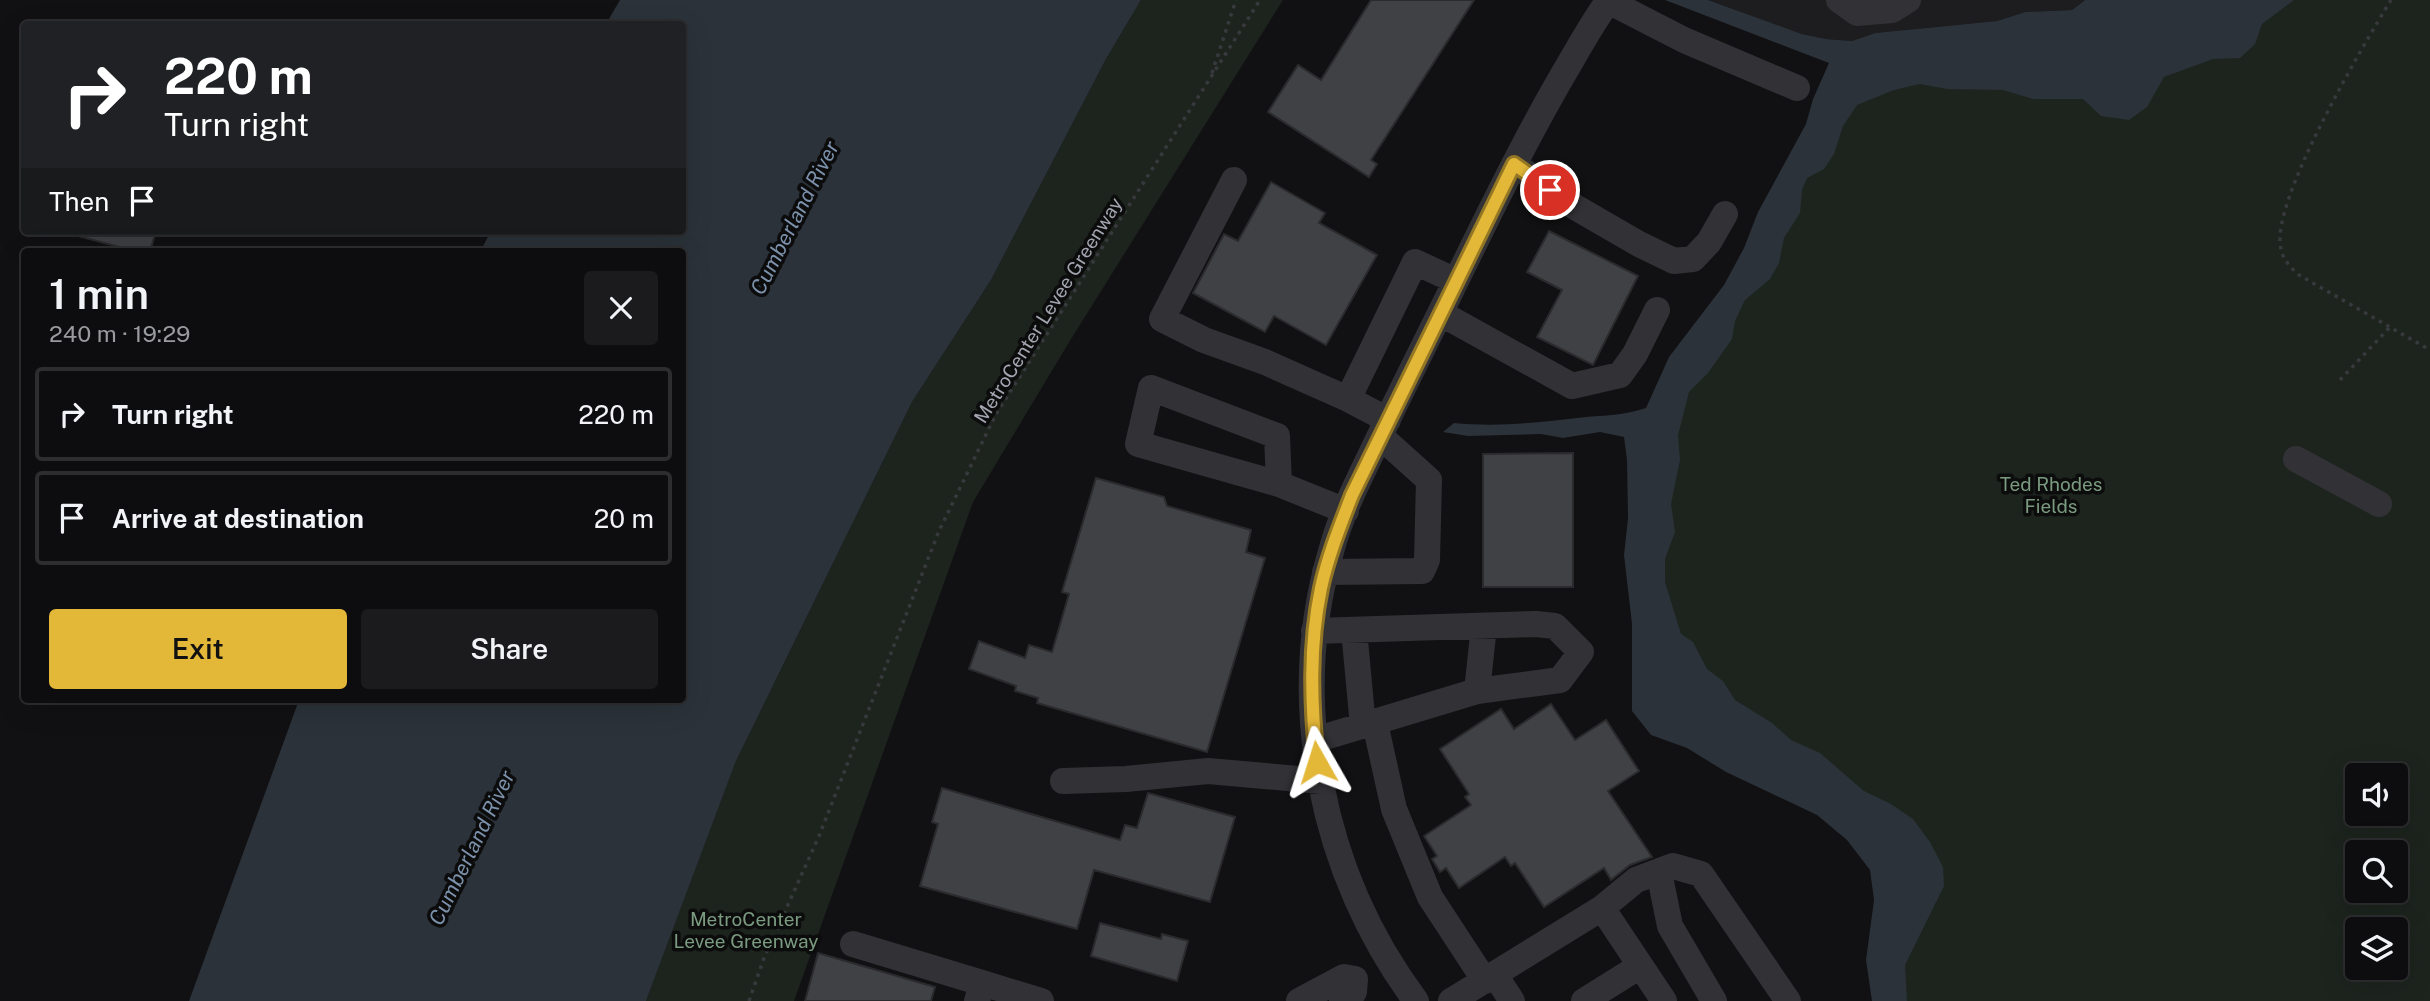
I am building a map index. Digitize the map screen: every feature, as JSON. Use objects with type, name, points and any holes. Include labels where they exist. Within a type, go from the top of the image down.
[{"type":"street","points":[[1839,0],[1857,13],[1892,10],[1908,0]]},
{"type":"street","points":[[1416,1001],[1387,958],[1356,897],[1344,866],[1327,810],[1315,740],[1312,673],[1314,631],[1325,572],[1346,511],[1514,164],[1554,89],[1608,1],[1684,40],[1797,88]]},
{"type":"street","points":[[1514,164],[1568,203],[1674,261],[1693,259],[1709,242],[1726,214]]},
{"type":"street","points":[[1234,180],[1162,319],[1203,340],[1265,362],[1348,399],[1384,428],[1429,480],[1427,560],[1422,571],[1325,572]]},
{"type":"street","points":[[1348,399],[1415,262],[1456,281]]},
{"type":"street","points":[[1440,313],[1572,386],[1620,375],[1636,354],[1657,310]]},
{"type":"street","points":[[1279,484],[1277,436],[1151,388],[1138,444],[1279,484],[1346,511]]},
{"type":"street","points":[[2296,459],[2379,504]]},
{"type":"street","points":[[1314,631],[1536,624],[1555,626],[1581,653],[1560,680],[1477,691],[1315,740]]},
{"type":"street","points":[[1477,691],[1483,626]]},
{"type":"street","points":[[1354,630],[1369,724],[1394,808],[1430,897],[1490,978],[1512,1001]]},
{"type":"street","points":[[1063,781],[1126,779],[1208,771],[1321,781]]},
{"type":"street","points":[[1451,1001],[1602,908],[1636,880],[1673,866],[1700,874],[1788,1001]]},
{"type":"street","points":[[1658,872],[1670,926],[1714,1001]]},
{"type":"street","points":[[1602,908],[1664,1001]]},
{"type":"street","points":[[853,944],[979,992],[1039,1001]]},
{"type":"street","points":[[1299,1001],[1344,977],[1348,990],[1387,958]]},
{"type":"street","points":[[1584,1001],[1640,966]]},
{"type":"path","points":[[1210,78],[1236,0]]},
{"type":"path","name":"MetroCenter Levee Greenway","points":[[749,1001],[764,958],[819,836],[939,531],[996,414],[1260,0]]},
{"type":"path","points":[[2390,0],[2328,111],[2296,181],[2282,223],[2280,248],[2286,261],[2299,275],[2430,350]]},
{"type":"path","points":[[2340,380],[2390,327]]},
{"type":"shaded area","points":[[1708,0],[2085,0],[2072,10],[2025,12],[1997,21],[1875,33],[1852,41],[1802,34]]},
{"type":"green space","name":"MetroCenter Levee Greenway","points":[[1141,0],[1283,0],[1068,344],[973,502],[794,1001],[646,1001],[736,761],[912,402],[991,280],[1106,59]]},
{"type":"green space","name":"Ted Rhodes Fields","points":[[2104,0],[2430,0],[2430,1001],[1891,1001],[1895,876],[1814,789],[1659,705],[1645,462],[1863,67],[2100,4]]},
{"type":"water","name":"Cumberland River","points":[[620,0],[1141,0],[1106,59],[991,280],[912,402],[736,761],[646,1001],[189,1001],[298,703],[686,703],[686,248],[482,248],[489,235],[686,235],[686,21],[608,21]]},
{"type":"water","points":[[1665,0],[1708,0],[1802,34],[1852,41],[1875,33],[1997,21],[2025,12],[2072,10],[2085,0],[2294,0],[2262,24],[2255,44],[2240,58],[2213,59],[2164,77],[2147,107],[2129,120],[2101,116],[2083,99],[2033,99],[2003,90],[1947,89],[1920,84],[1894,90],[1857,105],[1843,126],[1834,154],[1824,169],[1807,178],[1802,190],[1800,213],[1784,238],[1779,263],[1770,279],[1745,300],[1735,321],[1732,339],[1708,373],[1689,392],[1678,435],[1680,460],[1671,504],[1675,532],[1665,559],[1665,582],[1681,634],[1693,642],[1707,669],[1723,681],[1735,700],[1772,723],[1791,740],[1820,753],[1864,791],[1891,804],[1913,819],[1930,842],[1943,867],[1944,886],[1905,965],[1907,1001],[1872,1001],[1866,960],[1874,900],[1870,870],[1847,840],[1817,815],[1726,772],[1687,748],[1651,735],[1632,711],[1632,624],[1624,555],[1628,518],[1624,437],[1600,432],[1563,438],[1541,434],[1468,436],[1443,432],[1454,423],[1531,423],[1620,414],[1646,408],[1669,357],[1724,285],[1744,248],[1758,212],[1806,124],[1813,99],[1829,63]]},
{"type":"building","points":[[1371,0],[1474,0],[1371,160],[1377,164],[1369,177],[1268,112],[1298,65],[1321,80]]},
{"type":"building","points":[[1271,182],[1325,213],[1319,223],[1377,255],[1326,345],[1274,316],[1265,332],[1193,293],[1224,234],[1238,241]]},
{"type":"building","points":[[1549,231],[1638,276],[1593,365],[1537,337],[1562,290],[1527,272]]},
{"type":"building","points":[[155,235],[151,248],[123,248],[78,236]]},
{"type":"building","points":[[1573,453],[1573,587],[1483,587],[1483,454]]},
{"type":"building","points":[[1096,478],[1164,497],[1167,506],[1251,530],[1246,552],[1265,558],[1207,752],[1037,703],[1038,698],[1015,691],[1016,686],[969,669],[979,641],[1025,658],[1029,645],[1052,652],[1069,594],[1062,592]]},
{"type":"building","points":[[1551,704],[1575,740],[1606,720],[1639,771],[1608,791],[1652,857],[1630,865],[1611,880],[1604,868],[1544,907],[1515,863],[1511,866],[1505,857],[1459,888],[1446,868],[1440,872],[1432,859],[1437,856],[1424,836],[1471,805],[1465,797],[1469,794],[1440,749],[1501,709],[1514,729]]},
{"type":"building","points":[[942,788],[1120,840],[1125,825],[1137,828],[1148,793],[1235,817],[1210,902],[1094,870],[1077,929],[920,886],[938,824],[932,822]]},
{"type":"building","points":[[1100,923],[1161,939],[1162,934],[1188,941],[1177,981],[1091,956]]},
{"type":"building","points":[[818,953],[935,987],[931,1001],[805,1001]]},
{"type":"route","points":[[1317,762],[1312,698],[1314,631],[1332,546],[1352,495],[1514,164],[1550,190]]}]
